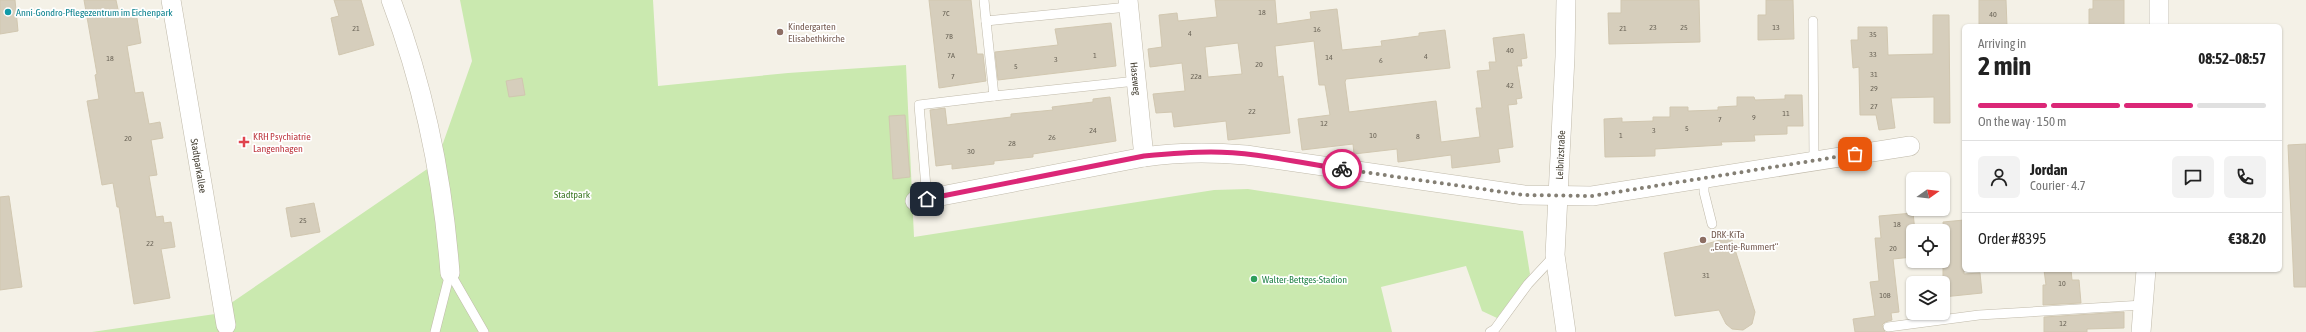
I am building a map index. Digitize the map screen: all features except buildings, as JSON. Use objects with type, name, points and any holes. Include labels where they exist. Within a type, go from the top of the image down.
[{"type":"street","name":"Stadtparkallee","points":[[171,0],[227,329]]},
{"type":"street","points":[[391,0],[423,103],[446,218],[450,273]]},
{"type":"street","name":"Leibnizstraße","points":[[1566,0],[1565,58],[1556,196],[1555,255],[1566,332]]},
{"type":"street","points":[[2159,0],[2159,24]]},
{"type":"street","name":"Haseweg","points":[[1128,3],[1144,156]]},
{"type":"street","points":[[921,200],[1144,156],[1174,153],[1212,152],[1246,155],[1524,195],[1592,196],[1910,146]]},
{"type":"street","points":[[2141,332],[2146,272]]},
{"type":"lane","points":[[984,0],[994,96]]},
{"type":"lane","points":[[986,21],[1128,3]]},
{"type":"lane","points":[[1813,21],[1814,161]]},
{"type":"lane","points":[[921,200],[919,105],[1136,81]]},
{"type":"lane","points":[[1704,178],[1704,192],[1712,224]]},
{"type":"lane","points":[[1490,332],[1495,329],[1528,284],[1555,255]]},
{"type":"lane","points":[[435,332],[450,273]]},
{"type":"lane","points":[[450,273],[484,332]]},
{"type":"lane","points":[[1888,327],[1979,315],[2143,305]]},
{"type":"green space","name":"Stadtpark","points":[[460,0],[653,0],[658,86],[788,73],[906,65],[914,237],[1214,190],[1248,189],[1523,231],[1530,274],[1497,318],[1482,311],[1466,266],[1381,287],[1392,332],[92,332],[215,314],[436,163],[472,61]]},
{"type":"way so far","points":[[1342,169],[1524,195],[1592,196],[1855,154]]},
{"type":"place","name":"Anni-Gondro-Pflegezentrum im Eichenpark","points":[[8,12]]},
{"type":"place","name":"Kindergarten Elisabethkirche","points":[[780,32]]},
{"type":"place","name":"KRH Psychiatrie Langenhagen","points":[[244,142]]},
{"type":"place","name":"DRK-KiTa „Eentje-Rummert“","points":[[1703,240]]},
{"type":"place","name":"Walter-Bettges-Stadion","points":[[1254,279]]},
{"type":"route","points":[[927,199],[1144,156],[1174,153],[1212,152],[1246,155],[1342,169]]}]
